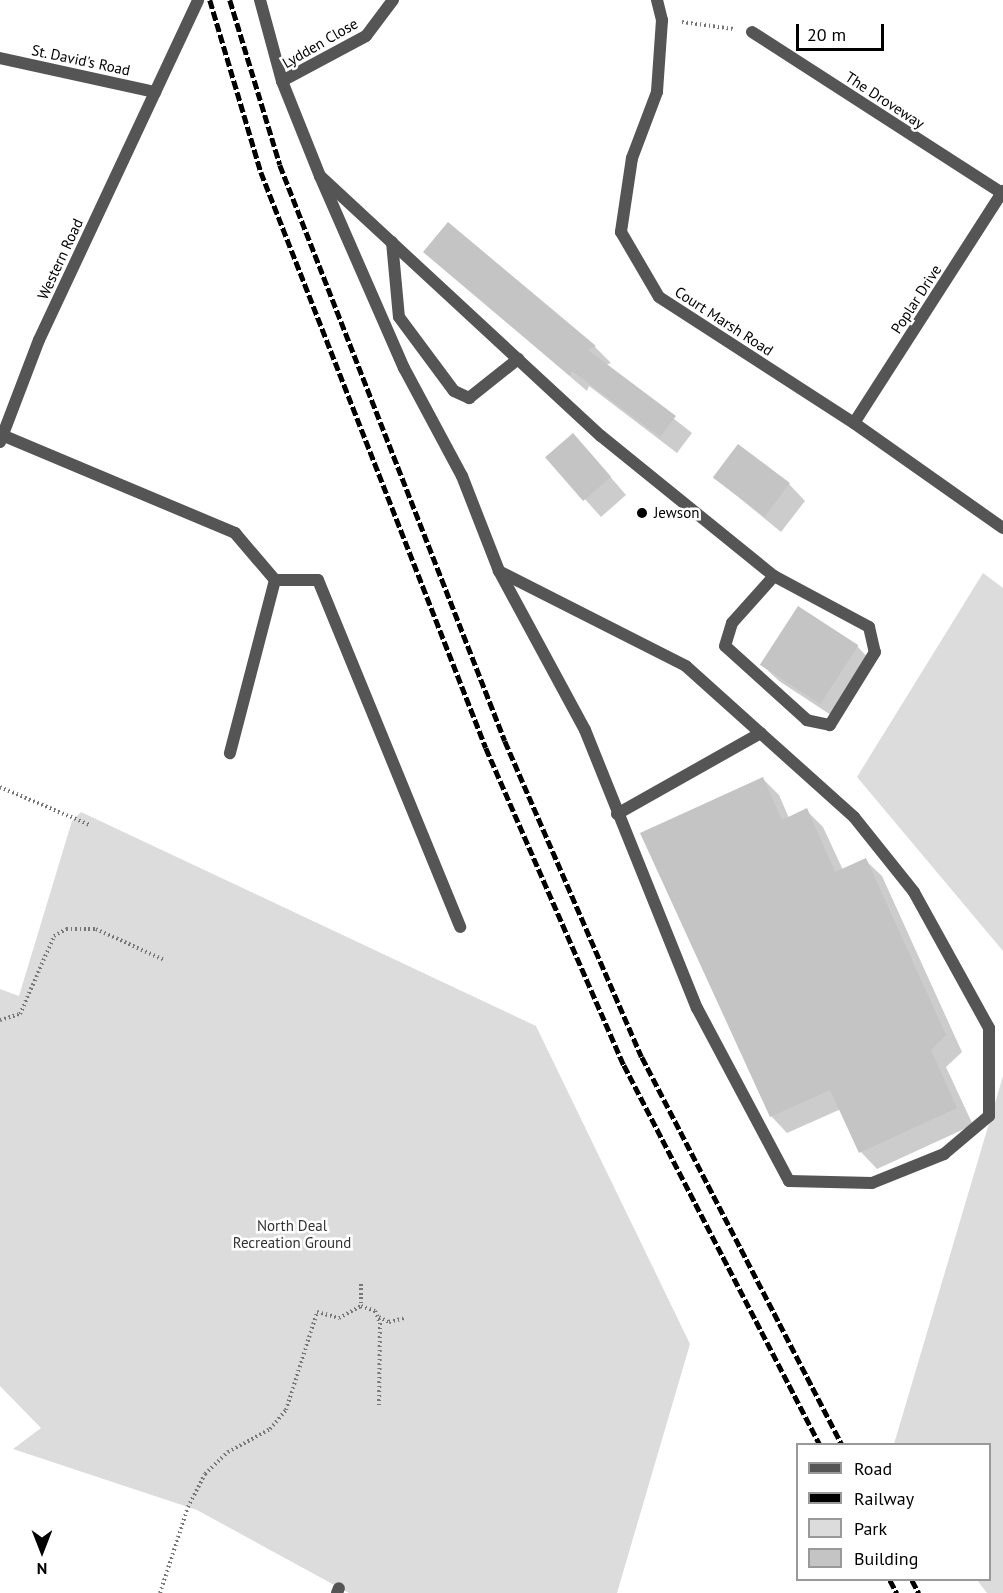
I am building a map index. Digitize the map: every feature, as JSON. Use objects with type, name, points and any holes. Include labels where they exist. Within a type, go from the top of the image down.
[{"type":"street","name":"Western Road","points":[[1,438],[39,339],[198,0]]},
{"type":"street","points":[[260,0],[282,81],[320,176],[404,368],[462,476],[499,571],[585,730],[697,1008],[789,1181],[872,1183],[944,1154],[989,1116],[989,1028],[914,892],[854,817],[686,666],[499,571]]},
{"type":"street","name":"Lydden Close","points":[[282,81],[366,36],[393,0]]},
{"type":"street","name":"Court Marsh Road","points":[[657,0],[662,20],[657,92],[632,158],[621,232],[659,297],[854,423],[1003,528]]},
{"type":"street","name":"The Droveway","points":[[752,32],[1002,192]]},
{"type":"street","name":"St. David's Road","points":[[0,58],[155,92]]},
{"type":"street","points":[[320,176],[601,436],[774,576],[869,627],[875,652],[830,725],[807,720],[726,646],[732,623],[774,576]]},
{"type":"street","name":"Poplar Drive","points":[[854,423],[1002,192]]},
{"type":"street","points":[[392,242],[399,317],[454,391],[469,398],[518,358]]},
{"type":"street","points":[[1,438],[235,533],[275,580],[318,580],[460,927]]},
{"type":"street","points":[[230,753],[275,580]]},
{"type":"street","points":[[617,814],[761,733]]},
{"type":"path","points":[[662,20],[752,32]]},
{"type":"path","points":[[0,786],[90,825]]},
{"type":"path","points":[[0,1020],[20,1014],[54,936],[66,929],[96,929],[164,960]]},
{"type":"path","points":[[361,1284],[361,1306]]},
{"type":"path","points":[[160,1593],[197,1486],[215,1463],[270,1429],[286,1410],[317,1312],[339,1318],[361,1306],[369,1307],[379,1317],[389,1322],[405,1318]]},
{"type":"path","points":[[379,1317],[379,1405]]},
{"type":"green space","points":[[983,573],[1003,588],[1003,951],[857,777]]},
{"type":"green space","name":"North Deal Recreation Ground","points":[[81,812],[536,1026],[690,1344],[617,1593],[349,1593],[197,1510],[13,1449],[41,1428],[0,1386],[0,989],[19,996],[72,821]]},
{"type":"green space","points":[[1003,1076],[1003,1593],[987,1593],[978,1581],[991,1581],[991,1443],[894,1443]]},
{"type":"building","points":[[448,222],[596,346],[588,350],[676,416],[660,437],[572,371],[570,376],[423,252]]},
{"type":"building","points":[[573,433],[611,477],[583,501],[545,457]]},
{"type":"building","points":[[738,444],[790,483],[765,517],[713,478]]},
{"type":"building","points":[[798,606],[858,645],[820,704],[760,665]]},
{"type":"building","points":[[763,777],[782,820],[807,808],[835,872],[866,858],[946,1035],[931,1050],[957,1108],[859,1153],[830,1090],[770,1117],[640,833]]},
{"type":"railway","points":[[210,0],[261,172],[486,748],[624,1065],[819,1443]]},
{"type":"railway","points":[[230,0],[280,165],[505,741],[642,1057],[841,1443]]},
{"type":"railway","points":[[891,1581],[897,1593]]},
{"type":"railway","points":[[913,1581],[919,1593]]},
{"type":"place","name":"Jewson","points":[[642,513]]}]
